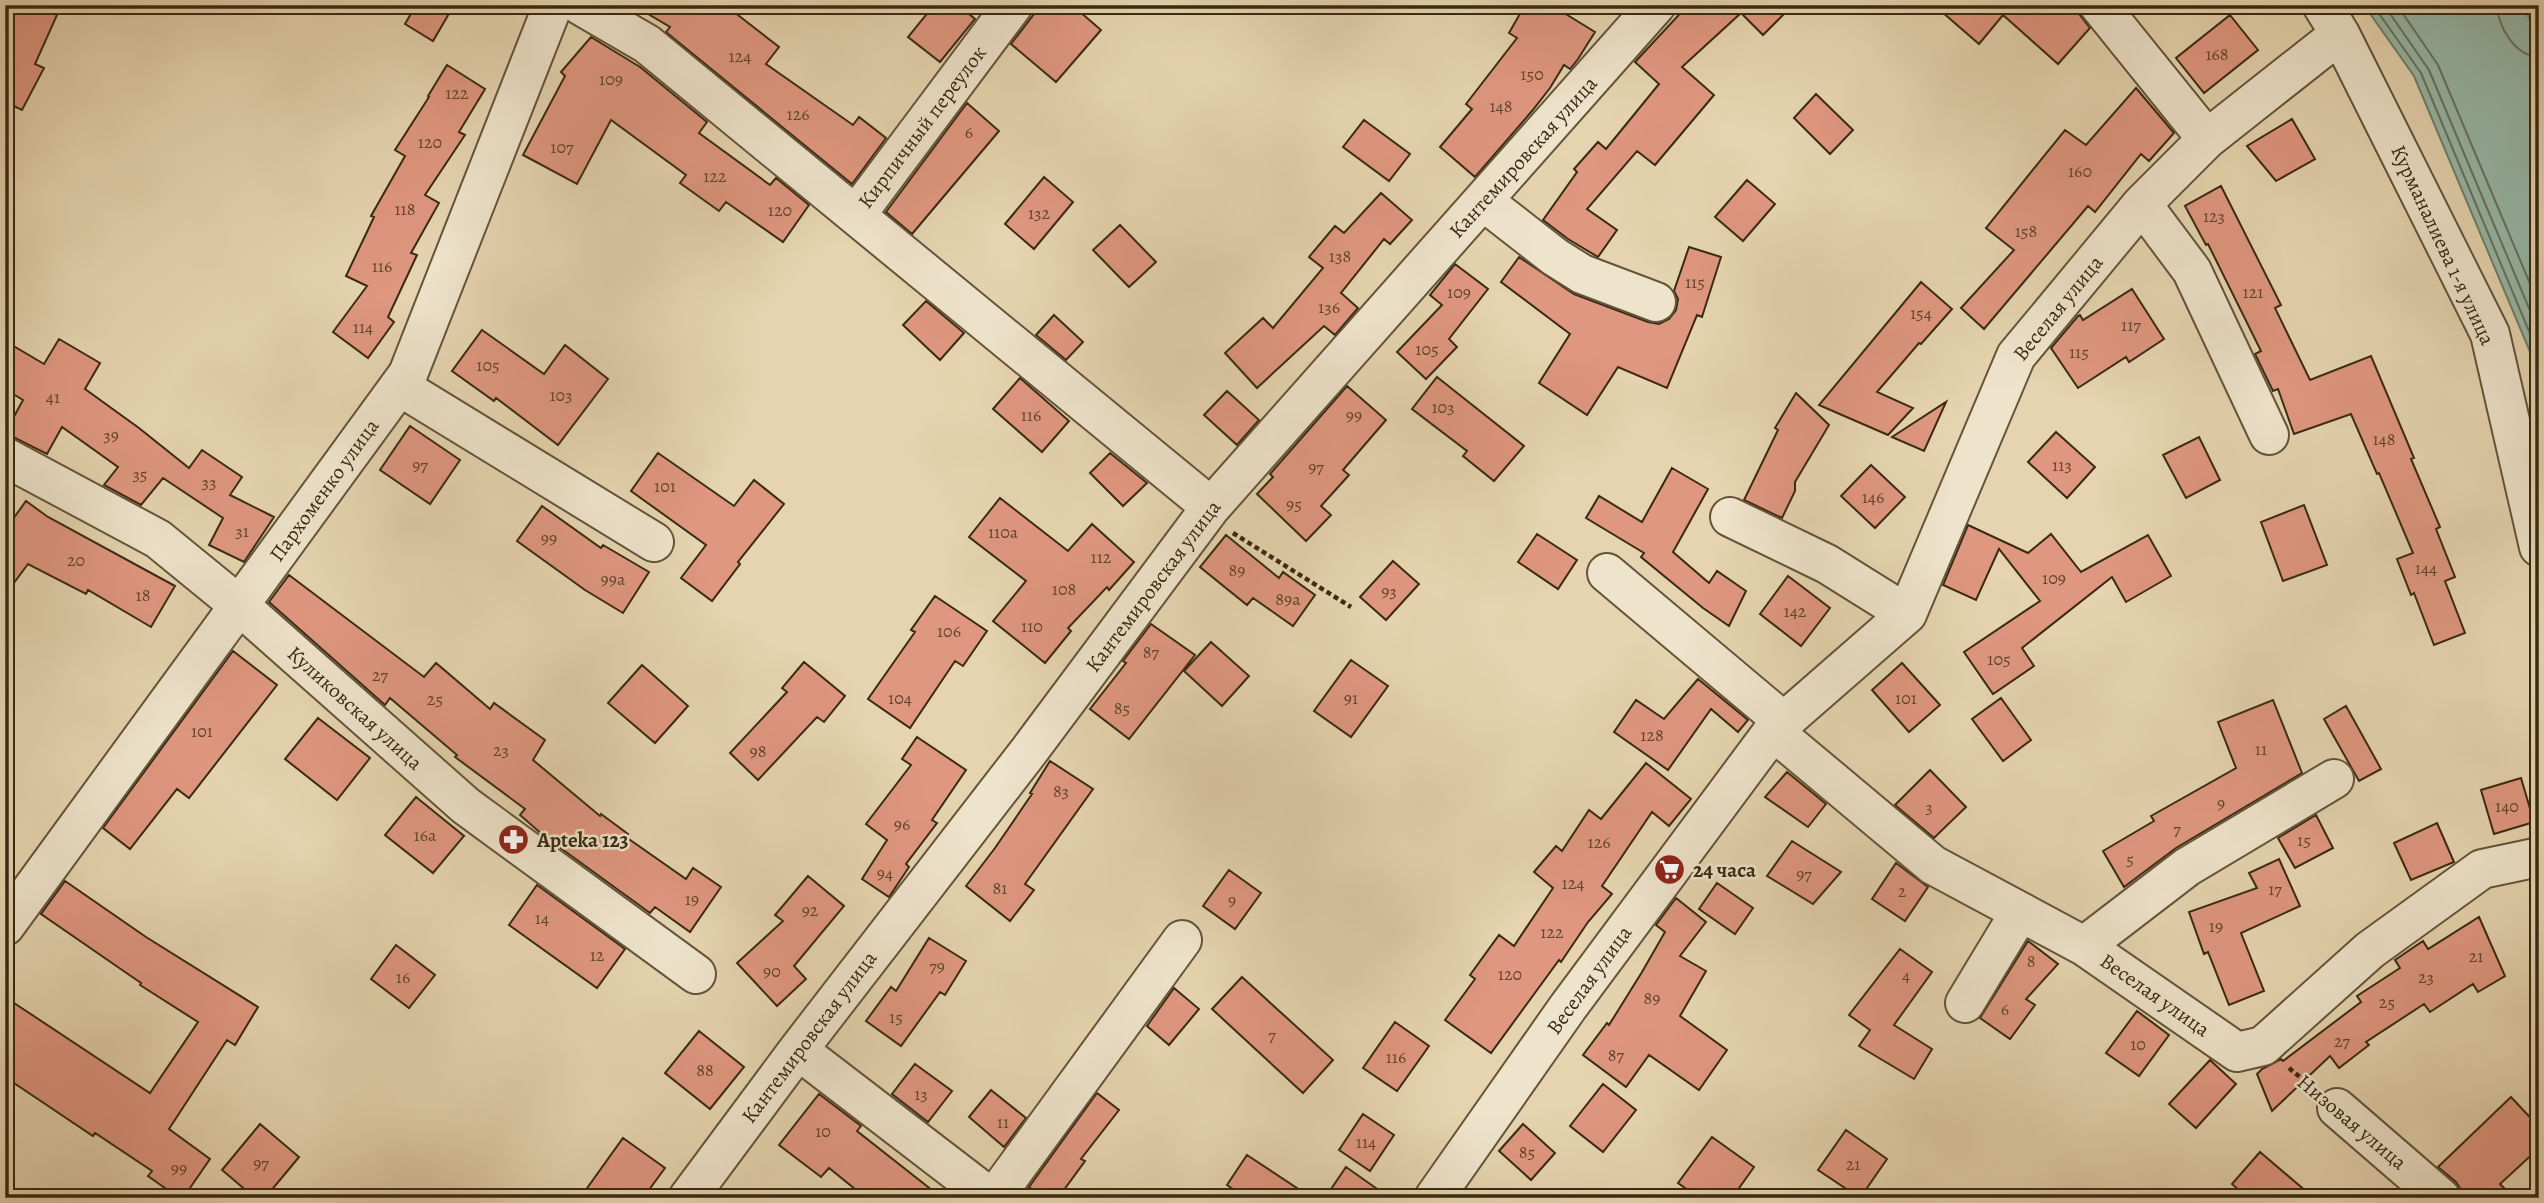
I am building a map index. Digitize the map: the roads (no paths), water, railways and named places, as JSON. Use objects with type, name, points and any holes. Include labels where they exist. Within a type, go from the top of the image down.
[{"type":"street","name":"Пархоменко улица","points":[[5,926],[408,374],[554,5]]},
{"type":"street","points":[[580,5],[648,44],[1208,511]]},
{"type":"street","name":"Кирпичный переулок","points":[[856,215],[1013,5]]},
{"type":"street","name":"Кантемировская улица","points":[[688,1198],[798,1050],[1029,751],[1208,511],[1656,5]]},
{"type":"street","points":[[2098,5],[2207,139]]},
{"type":"street","name":"Веселая улица","points":[[1434,1198],[1568,1007],[1778,726],[1907,614],[2016,356],[2142,204],[2331,20]]},
{"type":"street","name":"Курманалиева 1-я улица","points":[[2331,20],[2490,334],[2538,541]]},
{"type":"street","points":[[1483,201],[1581,274],[1656,302]]},
{"type":"street","points":[[2142,204],[2192,271],[2269,435]]},
{"type":"street","points":[[400,386],[654,542]]},
{"type":"street","name":"Куликовская улица","points":[[5,457],[158,539],[240,606],[466,806],[696,974]]},
{"type":"street","points":[[1730,517],[1827,564],[1907,614]]},
{"type":"street","points":[[1607,573],[1778,726]]},
{"type":"street","name":"Веселая улица","points":[[1778,726],[1933,865],[2084,946],[2237,1052],[2263,1046],[2370,950],[2482,869],[2539,857]]},
{"type":"street","points":[[2084,946],[2187,867],[2334,779]]},
{"type":"street","points":[[1965,1003],[2020,912]]},
{"type":"street","points":[[798,1050],[993,1198],[1182,940]]},
{"type":"street","name":"Низовая улица","points":[[2337,1108],[2441,1198]]},
{"type":"water","points":[[2364,5],[2522,5],[2539,36],[2539,373],[2414,76]]},
{"type":"place","name":"Apteka 123","points":[[514,840]]},
{"type":"place","name":"24 часа","points":[[1670,870]]}]
